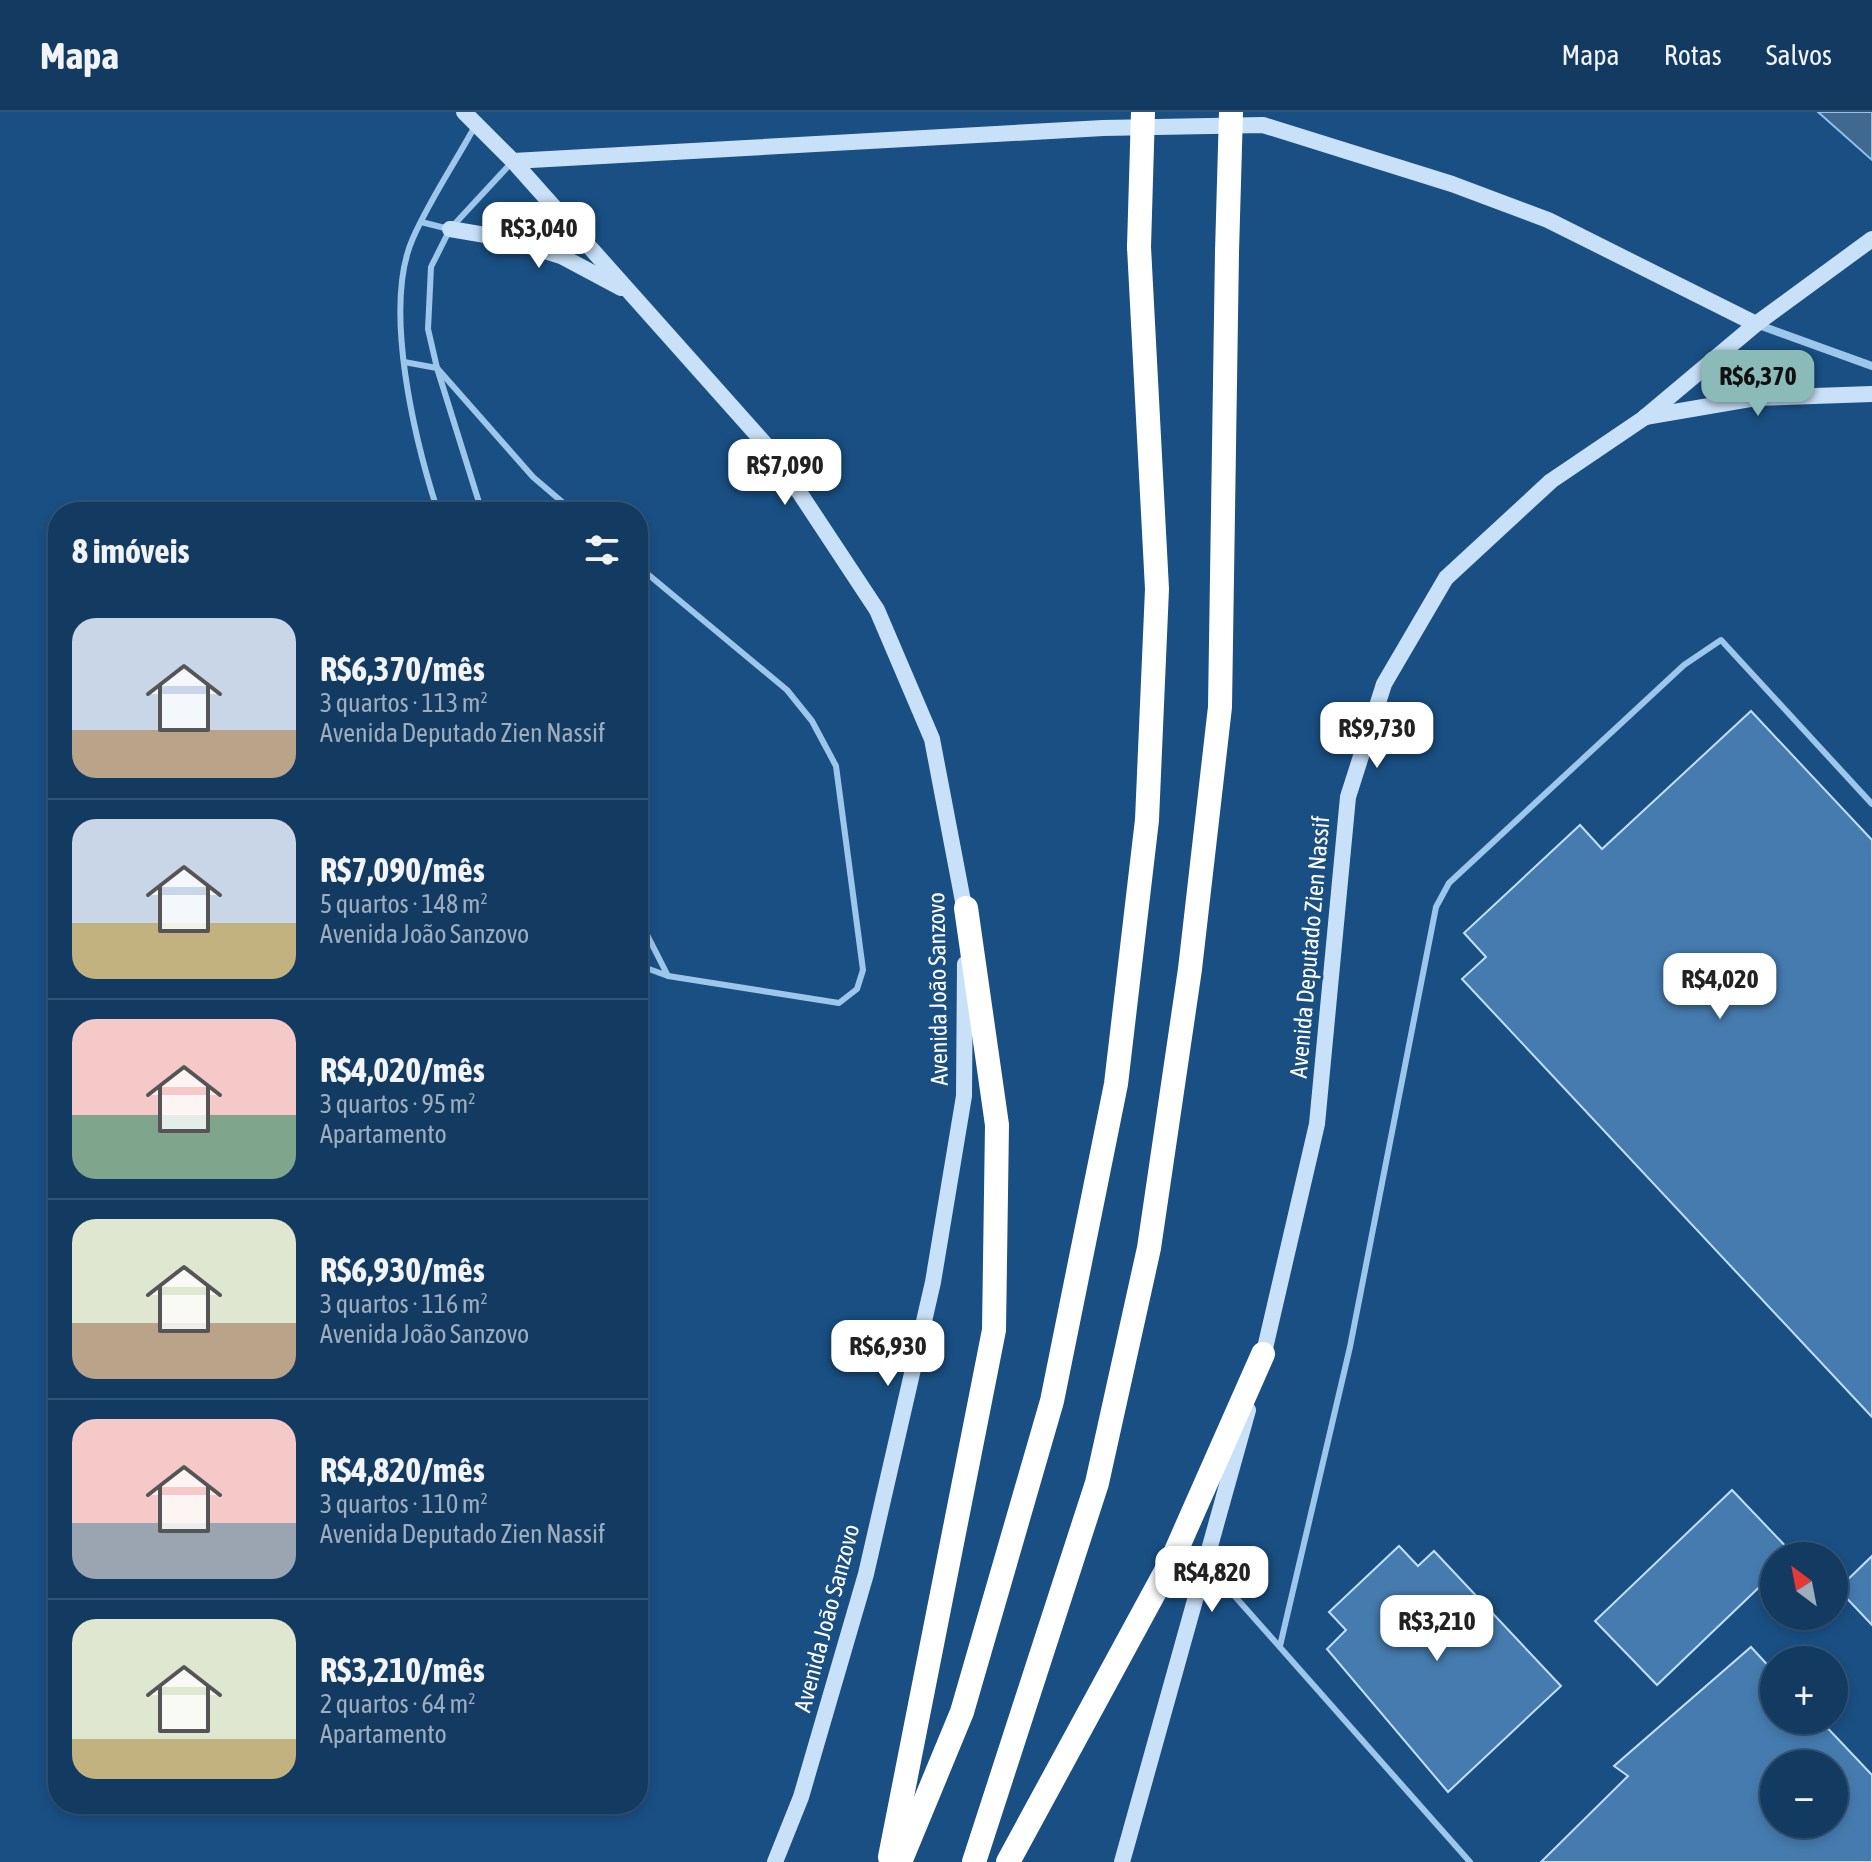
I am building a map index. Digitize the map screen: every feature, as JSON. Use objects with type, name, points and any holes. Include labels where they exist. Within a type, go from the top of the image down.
[{"type":"highway","points":[[900,1862],[962,1712],[1052,1401],[1116,1084],[1147,820],[1157,589],[1139,247],[1143,112]]},
{"type":"highway","points":[[974,1862],[1097,1483],[1149,1248],[1190,969],[1220,707],[1231,112]]},
{"type":"highway","points":[[889,1862],[994,1330],[997,1125],[966,908]]},
{"type":"highway","points":[[1008,1862],[1172,1560],[1263,1354]]},
{"type":"main road","name":"Avenida João Sanzovo","points":[[470,118],[513,161],[774,454],[877,610],[932,739],[966,908],[964,1096],[933,1282],[866,1574],[801,1797],[775,1862]]},
{"type":"main road","points":[[513,161],[1103,128],[1263,125],[1452,184],[1548,220],[1756,324]]},
{"type":"main road","points":[[450,229],[503,238],[561,256],[633,294]]},
{"type":"main road","name":"Avenida Deputado Zien Nassif","points":[[1122,1862],[1263,1354],[1317,1124],[1348,797],[1384,684],[1446,578],[1551,481],[1644,418],[1756,324],[1872,239]]},
{"type":"main road","points":[[1644,418],[1756,398],[1872,394]]},
{"type":"street","points":[[1756,324],[1872,366]]},
{"type":"lane","points":[[435,502],[425,474],[404,362],[401,278],[412,239],[470,118]]},
{"type":"lane","points":[[479,502],[428,329],[431,267],[450,229],[513,161]]},
{"type":"lane","points":[[421,222],[450,229]]},
{"type":"lane","points":[[404,362],[437,368],[533,477],[562,502]]},
{"type":"lane","points":[[648,574],[787,690],[812,721],[836,766],[863,970],[857,989],[839,1003],[668,976],[648,969]]},
{"type":"lane","points":[[1280,1646],[1350,1347],[1436,907],[1449,883],[1684,665],[1721,640],[1872,804]]},
{"type":"lane","points":[[648,937],[668,976]]},
{"type":"lane","points":[[1206,1563],[1470,1862]]},
{"type":"water","points":[[1818,112],[1872,112],[1872,160]]},
{"type":"building","points":[[1751,711],[1872,840],[1872,1417],[1462,979],[1486,957],[1464,933],[1580,825],[1602,849]]},
{"type":"building","points":[[1732,1490],[1782,1542],[1760,1542],[1760,1586],[1657,1685],[1595,1621]]},
{"type":"building","points":[[1399,1546],[1418,1566],[1434,1551],[1561,1686],[1448,1792],[1327,1649],[1346,1630],[1329,1612]]},
{"type":"building","points":[[1872,1556],[1872,1625],[1848,1600],[1848,1579]]},
{"type":"building","points":[[1751,1647],[1760,1657],[1760,1734],[1833,1734],[1872,1775],[1872,1862],[1541,1862],[1628,1776],[1614,1766]]}]
